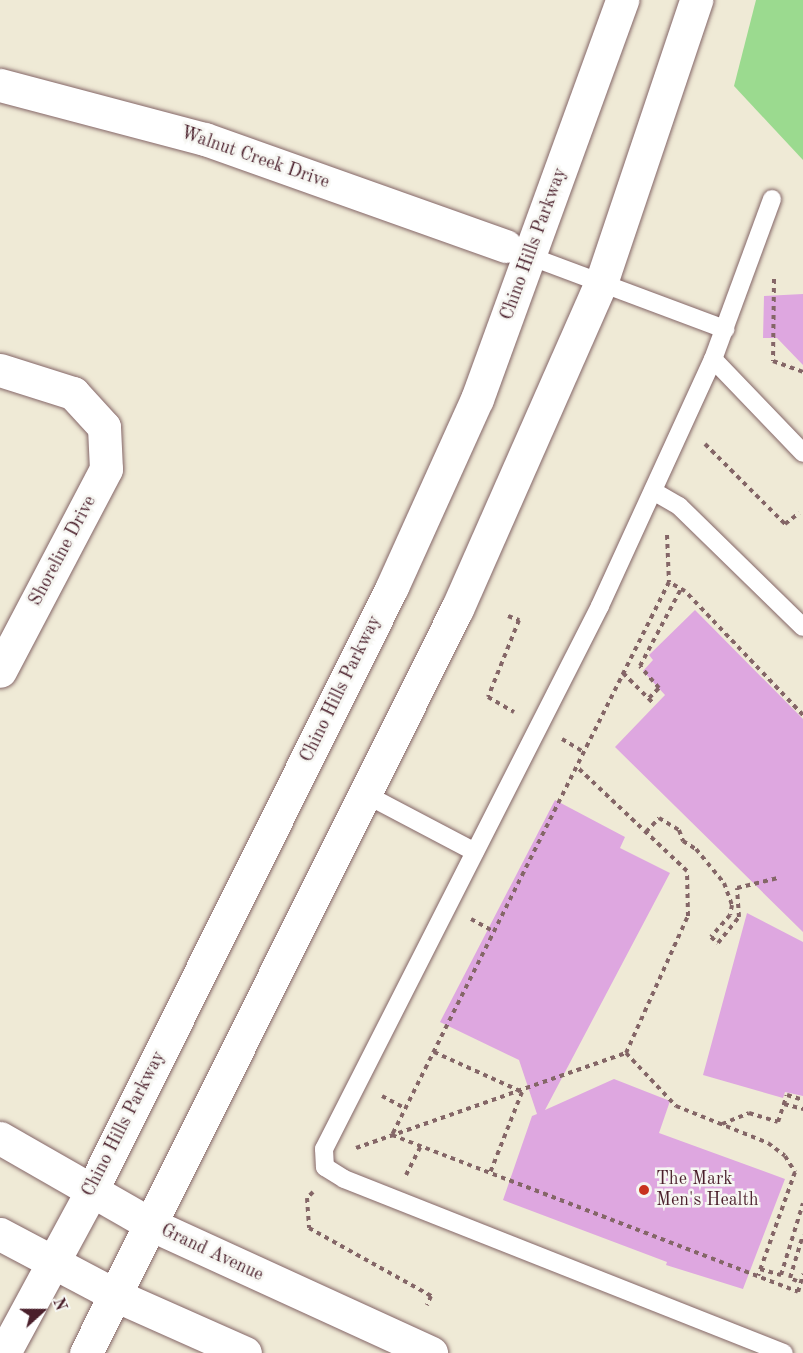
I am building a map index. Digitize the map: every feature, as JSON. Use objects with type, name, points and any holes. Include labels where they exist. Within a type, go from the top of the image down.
[{"type":"main road","name":"Chino Hills Parkway","points":[[3,1353],[92,1190],[392,587],[477,399],[518,251],[622,0]]},
{"type":"main road","points":[[86,1353],[117,1296],[457,609],[601,283],[696,0]]},
{"type":"main road","name":"Walnut Creek Drive","points":[[0,85],[205,139],[518,251]]},
{"type":"main road","name":"Shoreline Drive","points":[[0,370],[73,393],[104,427],[106,469],[0,670]]},
{"type":"main road","name":"Grand Avenue","points":[[0,1138],[152,1225],[431,1353]]},
{"type":"main road","points":[[0,1234],[117,1296],[245,1353]]},
{"type":"lane","points":[[772,199],[713,359],[600,606],[324,1149],[325,1167],[344,1179],[784,1353]]},
{"type":"lane","name":"Walnut Creek Drive","points":[[518,251],[725,329]]},
{"type":"lane","points":[[713,359],[803,453]]},
{"type":"lane","points":[[653,491],[679,506],[803,627]]},
{"type":"lane","points":[[365,794],[474,852]]},
{"type":"path","points":[[754,249],[774,278],[773,361],[803,372]]},
{"type":"path","points":[[700,451],[704,442],[785,524],[799,513]]},
{"type":"path","points":[[392,1135],[669,582],[668,534]]},
{"type":"path","points":[[669,582],[681,589],[803,715]]},
{"type":"path","points":[[649,698],[659,688],[640,666],[681,589]]},
{"type":"path","points":[[508,616],[519,620],[488,697],[517,714]]},
{"type":"path","points":[[623,673],[653,703]]},
{"type":"path","points":[[556,736],[584,752]]},
{"type":"path","points":[[352,1149],[522,1092],[626,1053],[688,916],[687,871],[577,767]]},
{"type":"path","points":[[646,832],[659,818],[679,830],[683,841],[696,849],[724,883],[732,905],[730,915],[711,937],[718,943],[739,916],[737,888],[778,878]]},
{"type":"path","points":[[434,1052],[522,1092]]},
{"type":"path","points":[[626,1053],[676,1106],[768,1143],[785,1156],[795,1172],[803,1175]]},
{"type":"path","points":[[490,1173],[522,1092]]},
{"type":"path","points":[[721,1125],[749,1113],[778,1122],[787,1095],[803,1100]]},
{"type":"path","points":[[784,1104],[803,1109]]},
{"type":"path","points":[[392,1135],[798,1292],[803,1274]]},
{"type":"path","points":[[758,1276],[795,1172]]},
{"type":"path","points":[[314,1191],[307,1198],[309,1228],[431,1296],[427,1305]]},
{"type":"path","points":[[760,1269],[781,1275],[803,1203]]},
{"type":"path","points":[[797,1281],[790,1278],[803,1235]]},
{"type":"green space","points":[[756,0],[803,0],[803,160],[734,86]]},
{"type":"building","points":[[803,294],[803,365],[777,338],[763,338],[764,296]]},
{"type":"building","points":[[695,610],[803,719],[803,932],[615,747],[665,695],[643,671],[653,660],[649,655]]},
{"type":"building","points":[[555,800],[625,837],[620,848],[670,873],[545,1110],[614,1079],[670,1101],[659,1133],[785,1179],[743,1289],[666,1265],[667,1262],[503,1200],[532,1116],[537,1114],[519,1060],[440,1022]]},
{"type":"building","points":[[747,913],[803,942],[803,1096],[785,1092],[783,1098],[703,1075]]},
{"type":"place","name":"The Mark Men's Health","points":[[644,1190]]}]
